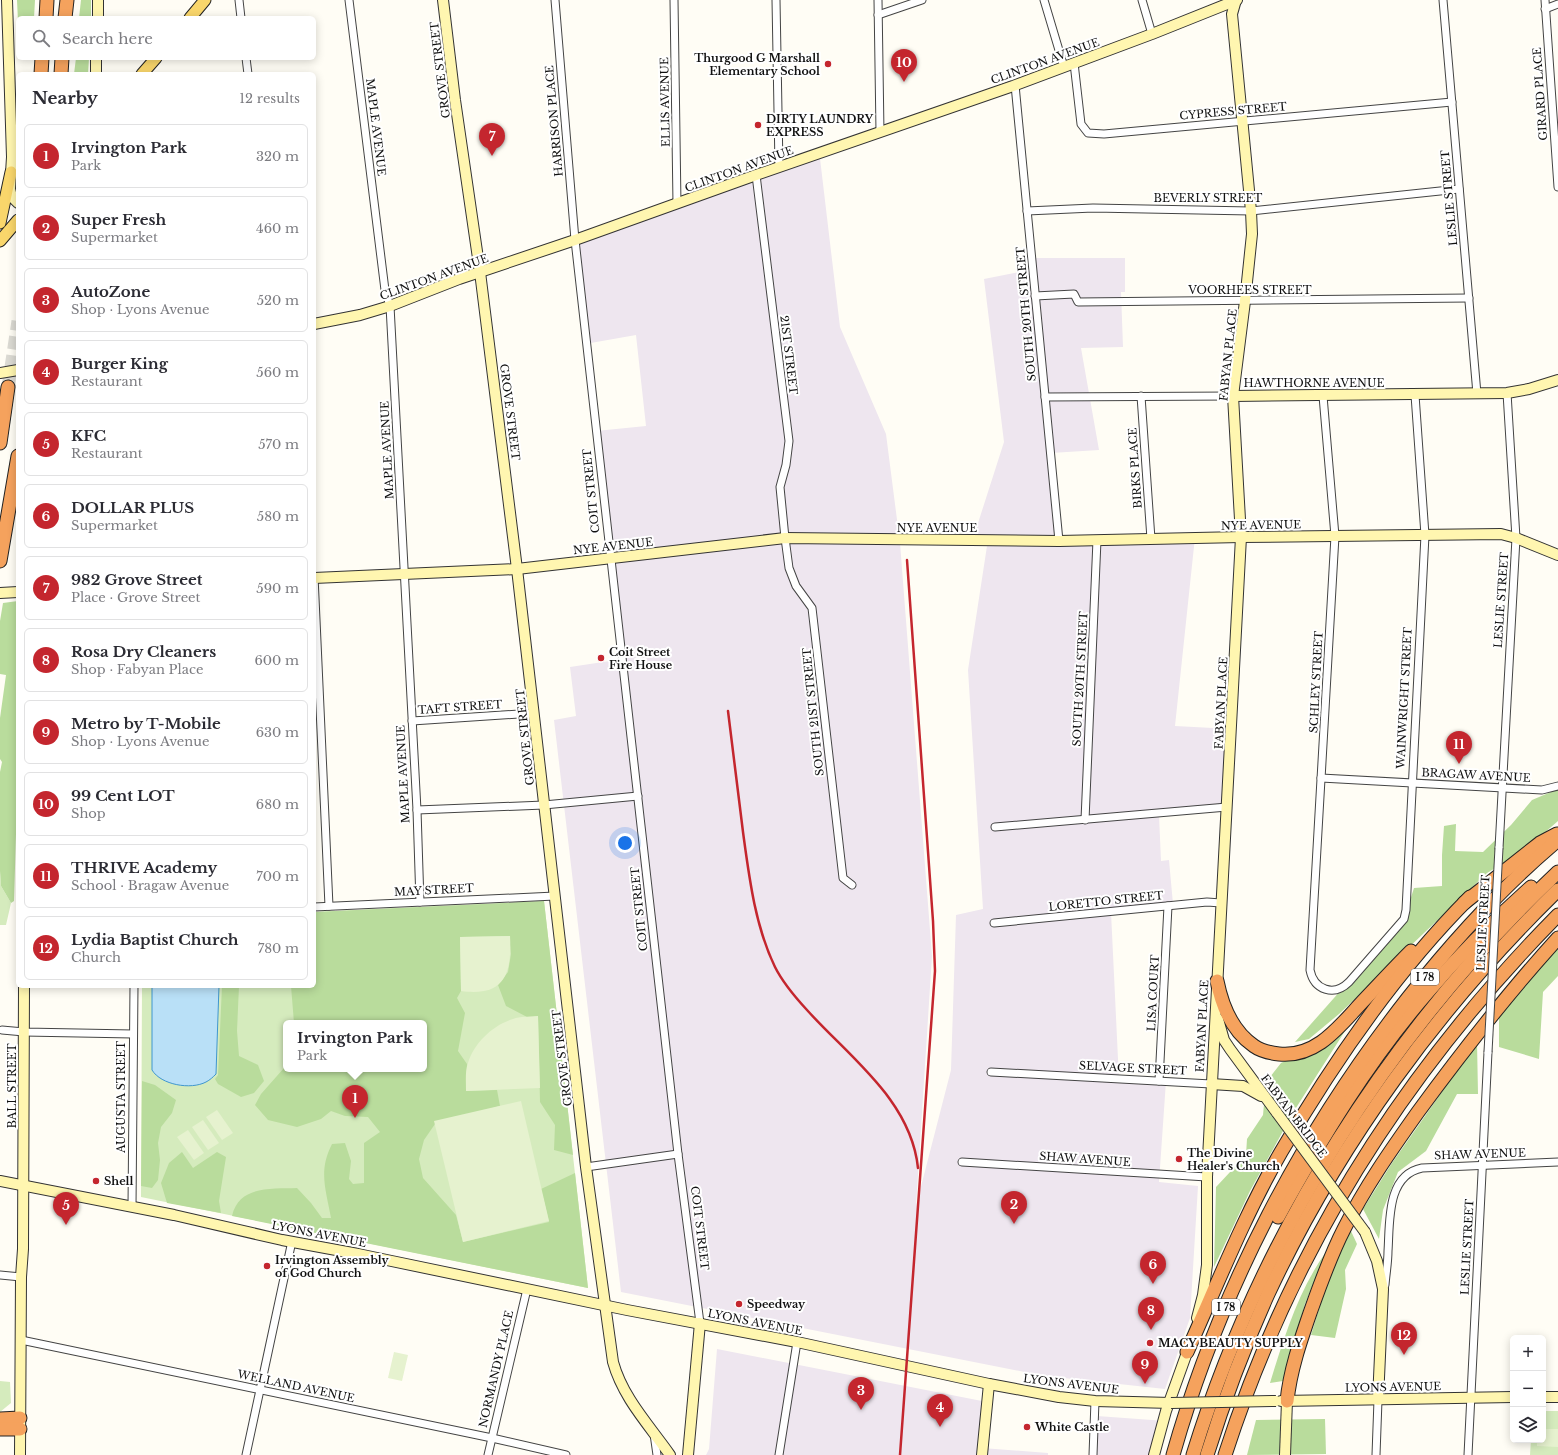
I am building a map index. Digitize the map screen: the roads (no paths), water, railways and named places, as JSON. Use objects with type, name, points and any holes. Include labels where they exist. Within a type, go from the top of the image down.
[{"type":"highway","points":[[46,16],[47,0]]},
{"type":"highway","points":[[65,16],[67,0]]},
{"type":"highway","points":[[41,72],[42,60]]},
{"type":"highway","points":[[61,72],[62,60]]},
{"type":"highway","points":[[0,443],[8,387]]},
{"type":"highway","points":[[0,560],[16,468]]},
{"type":"highway","points":[[1217,981],[1222,1001],[1230,1019],[1240,1033],[1252,1044],[1268,1052],[1280,1054],[1294,1054],[1306,1051],[1329,1037],[1410,952],[1470,897],[1540,843],[1558,834]]},
{"type":"highway","name":"I 78","points":[[1173,1455],[1201,1369],[1223,1315],[1259,1236],[1295,1166],[1329,1109],[1378,1037],[1432,968],[1510,883],[1558,840]]},
{"type":"highway","points":[[1223,1315],[1319,1145],[1350,1096],[1386,1045],[1419,1002],[1457,959],[1517,900],[1558,863]]},
{"type":"highway","name":"I 78","points":[[1193,1455],[1218,1381],[1251,1300],[1287,1228],[1326,1160],[1379,1079],[1437,1004],[1494,937],[1558,872]]},
{"type":"highway","points":[[1207,1455],[1235,1374],[1269,1293],[1305,1222],[1349,1147],[1386,1092],[1438,1023],[1475,978],[1558,890]]},
{"type":"highway","points":[[1187,1352],[1254,1203],[1304,1113],[1331,1071],[1377,1006],[1430,940],[1470,897]]},
{"type":"highway","points":[[1225,1455],[1246,1392],[1279,1314],[1317,1236],[1354,1173],[1406,1094],[1445,1042],[1500,976],[1558,915]]},
{"type":"highway","points":[[1282,1401],[1325,1271],[1343,1230],[1368,1185],[1461,1054],[1506,998],[1558,938]]},
{"type":"highway","points":[[0,1419],[20,1424]]},
{"type":"highway","points":[[0,1429],[20,1424]]},
{"type":"main road","points":[[7,0],[12,157],[11,193],[16,200]]},
{"type":"main road","points":[[98,0],[98,16]]},
{"type":"main road","points":[[192,16],[205,0]]},
{"type":"main road","name":"GROVE STREET","points":[[443,0],[455,100],[480,272],[517,569],[586,1167],[605,1305],[616,1372],[631,1402],[670,1455]]},
{"type":"main road","name":"CLINTON AVENUE","points":[[316,324],[360,315],[390,306],[480,272],[1015,85],[1152,34],[1236,0]]},
{"type":"main road","name":"FABYAN PLACE","points":[[1154,1455],[1187,1352],[1200,1304],[1206,1274],[1208,1247],[1207,1178],[1211,1084],[1241,537],[1234,396],[1252,234],[1232,14],[1236,0]]},
{"type":"main road","points":[[96,60],[96,72]]},
{"type":"main road","points":[[144,72],[154,60]]},
{"type":"main road","points":[[0,223],[11,172]]},
{"type":"main road","points":[[0,241],[16,222]]},
{"type":"main road","points":[[0,373],[16,370]]},
{"type":"main road","name":"HAWTHORNE AVENUE","points":[[1234,396],[1507,393],[1529,389],[1558,380]]},
{"type":"main road","name":"NYE AVENUE","points":[[316,578],[517,569],[785,538],[1059,541],[1501,534],[1516,538],[1558,555]]},
{"type":"main road","name":"BALL STREET","points":[[20,1455],[21,1277],[23,1249],[24,988]]},
{"type":"main road","name":"FABYAN BRIDGE","points":[[1216,1008],[1224,1040],[1242,1067],[1364,1232],[1377,1261],[1384,1297]]},
{"type":"main road","name":"SELVAGE STREET","points":[[1211,1084],[1240,1086],[1247,1088],[1259,1094],[1268,1102]]},
{"type":"main road","name":"LYONS AVENUE","points":[[0,1182],[132,1207],[605,1305],[797,1342],[989,1384],[1059,1397],[1095,1401],[1170,1403],[1510,1397]]},
{"type":"main road","points":[[1378,1400],[1384,1297]]},
{"type":"main road","name":"COIT STREET","points":[[688,1455],[700,1323]]},
{"type":"main road","points":[[982,1455],[989,1384]]},
{"type":"main road","points":[[1546,1397],[1558,1396]]},
{"type":"main road","points":[[1282,1401],[1285,1455]]},
{"type":"street","points":[[239,0],[241,16]]},
{"type":"street","name":"MAPLE AVENUE","points":[[349,0],[385,290],[390,306],[417,810],[420,902]]},
{"type":"street","name":"HARRISON PLACE","points":[[555,0],[575,240]]},
{"type":"street","name":"ELLIS AVENUE","points":[[674,0],[677,204]]},
{"type":"street","points":[[776,0],[779,167]]},
{"type":"street","points":[[878,0],[880,132]]},
{"type":"street","points":[[878,15],[922,0]]},
{"type":"street","points":[[1044,0],[1064,67]]},
{"type":"street","points":[[1142,0],[1152,34]]},
{"type":"street","name":"LESLIE STREET","points":[[1443,0],[1478,394]]},
{"type":"street","name":"GIRARD PLACE","points":[[1545,0],[1558,187]]},
{"type":"street","points":[[1545,8],[1558,4]]},
{"type":"street","points":[[246,60],[248,72]]},
{"type":"street","name":"CYPRESS STREET","points":[[1074,63],[1081,124],[1088,133],[1104,134],[1452,102]]},
{"type":"street","name":"SOUTH 20TH STREET","points":[[1015,85],[1059,541]]},
{"type":"street","name":"21ST STREET","points":[[756,175],[789,441],[786,465],[780,487],[785,538]]},
{"type":"street","name":"BEVERLY STREET","points":[[1027,211],[1093,208],[1251,211],[1459,189]]},
{"type":"street","name":"COIT STREET","points":[[575,240],[678,1154],[700,1323]]},
{"type":"street","name":"VOORHEES STREET","points":[[1035,296],[1074,294],[1078,302],[1469,298]]},
{"type":"street","name":"LESLIE STREET","points":[[1468,1455],[1498,848],[1516,538],[1507,393]]},
{"type":"street","name":"WAINWRIGHT STREET","points":[[1349,982],[1404,919],[1406,910],[1425,535],[1415,395]]},
{"type":"street","name":"BIRKS PLACE","points":[[1140,396],[1150,539]]},
{"type":"street","name":"HAWTHORNE AVENUE","points":[[1045,397],[1234,396]]},
{"type":"street","name":"SCHLEY STREET","points":[[1323,396],[1335,536],[1310,970],[1315,982],[1326,989],[1339,989],[1349,982]]},
{"type":"street","name":"SOUTH 21ST STREET","points":[[785,538],[789,568],[796,586],[812,608],[843,878],[852,886]]},
{"type":"street","name":"SOUTH 20TH STREET","points":[[1085,820],[1097,540]]},
{"type":"street","points":[[316,619],[330,906]]},
{"type":"street","name":"TAFT STREET","points":[[412,721],[534,713]]},
{"type":"street","name":"BRAGAW AVENUE","points":[[1321,778],[1542,790],[1558,786]]},
{"type":"street","points":[[417,810],[544,805],[638,796]]},
{"type":"street","points":[[995,827],[1227,807]]},
{"type":"street","name":"MAY STREET","points":[[316,907],[555,896]]},
{"type":"street","name":"LORETTO STREET","points":[[994,923],[1168,906],[1221,903]]},
{"type":"street","name":"LISA COURT","points":[[1159,1081],[1168,906]]},
{"type":"street","name":"AUGUSTA STREET","points":[[132,1207],[132,1034],[134,988]]},
{"type":"street","points":[[2,1030],[24,1032],[132,1034]]},
{"type":"street","name":"SELVAGE STREET","points":[[991,1072],[1211,1084]]},
{"type":"street","points":[[586,1167],[678,1154]]},
{"type":"street","name":"SHAW AVENUE","points":[[962,1162],[1207,1178]]},
{"type":"street","name":"SHAW AVENUE","points":[[1384,1297],[1390,1210],[1396,1191],[1405,1176],[1412,1171],[1422,1168],[1558,1162]]},
{"type":"street","points":[[246,1455],[292,1241]]},
{"type":"street","points":[[0,1275],[21,1277]]},
{"type":"street","name":"NORMANDY PLACE","points":[[488,1455],[527,1289]]},
{"type":"street","name":"WELLAND AVENUE","points":[[21,1340],[492,1438],[566,1455]]},
{"type":"street","points":[[779,1455],[797,1342]]},
{"type":"street","points":[[1376,1455],[1378,1400]]},
{"type":"street","points":[[1093,1455],[1095,1401]]},
{"type":"street","points":[[654,1432],[657,1455]]},
{"type":"water","points":[[152,988],[219,988],[216,1074],[200,1084],[185,1086],[177,1085],[162,1079],[152,1070]]},
{"type":"tunnel","points":[[8,387],[16,334]]},
{"type":"railway","points":[[900,1455],[935,971],[933,921],[907,560]]},
{"type":"railway","points":[[728,711],[750,883],[762,935],[768,951],[778,973],[794,995],[876,1081],[891,1101],[904,1121],[913,1144],[918,1168]]},
{"type":"place","name":"Thurgood G Marshall Elementary School","points":[[828,64]]},
{"type":"place","name":"99 Cent LOT","points":[[904,82]]},
{"type":"place","name":"DIRTY LAUNDRY EXPRESS","points":[[758,125]]},
{"type":"place","name":"982 Grove Street","points":[[492,156]]},
{"type":"place","name":"Coit Street Fire House","points":[[601,658]]},
{"type":"place","name":"THRIVE Academy","points":[[1459,764]]},
{"type":"place","name":"Irvington Park","points":[[355,1118]]},
{"type":"place","name":"The Divine Healer's Church","points":[[1179,1159]]},
{"type":"place","name":"Shell","points":[[96,1181]]},
{"type":"place","name":"Super Fresh","points":[[1014,1224]]},
{"type":"place","name":"KFC","points":[[66,1225]]},
{"type":"place","name":"Irvington Assembly of God Church","points":[[267,1266]]},
{"type":"place","name":"DOLLAR PLUS","points":[[1153,1284]]},
{"type":"place","name":"Speedway","points":[[739,1304]]},
{"type":"place","name":"Rosa Dry Cleaners","points":[[1151,1330]]},
{"type":"place","name":"MACY BEAUTY SUPPLY","points":[[1150,1343]]},
{"type":"place","name":"Lydia Baptist Church","points":[[1404,1355]]},
{"type":"place","name":"Metro by T-Mobile","points":[[1145,1384]]},
{"type":"place","name":"AutoZone","points":[[861,1410]]},
{"type":"place","name":"Burger King","points":[[940,1427]]},
{"type":"place","name":"White Castle","points":[[1027,1427]]}]
